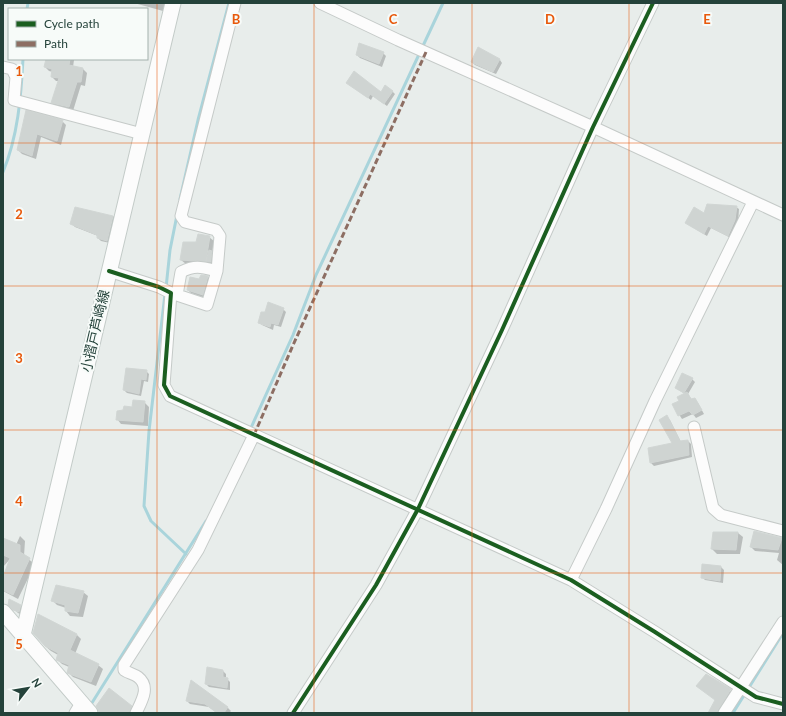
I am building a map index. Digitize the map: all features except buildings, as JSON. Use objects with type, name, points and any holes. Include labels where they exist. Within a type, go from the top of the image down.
[{"type":"main road","name":"小摺戸芦崎線","points":[[23,635],[173,3]]},
{"type":"main road","points":[[3,612],[82,710]]},
{"type":"street","points":[[109,271],[159,287],[174,294],[207,305],[216,271],[220,236],[216,230],[184,222],[181,216],[235,3]]},
{"type":"street","points":[[320,3],[783,215]]},
{"type":"street","points":[[293,713],[376,585],[418,509],[502,330],[593,127],[653,3]]},
{"type":"street","points":[[3,67],[12,69],[16,77],[14,100],[142,134]]},
{"type":"street","points":[[571,580],[606,509],[654,401],[753,202]]},
{"type":"street","points":[[216,271],[205,268],[191,267],[181,272],[174,294],[164,385],[170,396],[571,580],[756,697],[783,704]]},
{"type":"street","points":[[694,427],[713,508],[721,515],[783,531]]},
{"type":"street","points":[[136,713],[145,693],[144,686],[139,678],[124,670],[124,665],[198,550],[254,434]]},
{"type":"street","points":[[724,713],[783,622]]},
{"type":"waterway","points":[[27,8],[28,3]]},
{"type":"waterway","points":[[180,199],[198,120],[229,3]]},
{"type":"waterway","points":[[250,430],[293,335],[316,275],[443,3]]},
{"type":"waterway","points":[[3,172],[12,144],[18,116],[23,60]]},
{"type":"waterway","points":[[166,288],[170,250],[177,215]]},
{"type":"waterway","points":[[165,294],[149,431],[144,506],[151,521],[186,554]]},
{"type":"waterway","points":[[90,706],[206,521]]},
{"type":"waterway","points":[[733,713],[783,633]]},
{"type":"marked path","points":[[254,435],[294,343],[426,52]]},
{"type":"cycle path","points":[[293,713],[376,585],[418,509],[502,330],[593,127],[653,3]]},
{"type":"cycle path","points":[[109,271],[159,287],[171,293],[164,385],[170,396],[571,580],[756,697],[783,704]]}]
